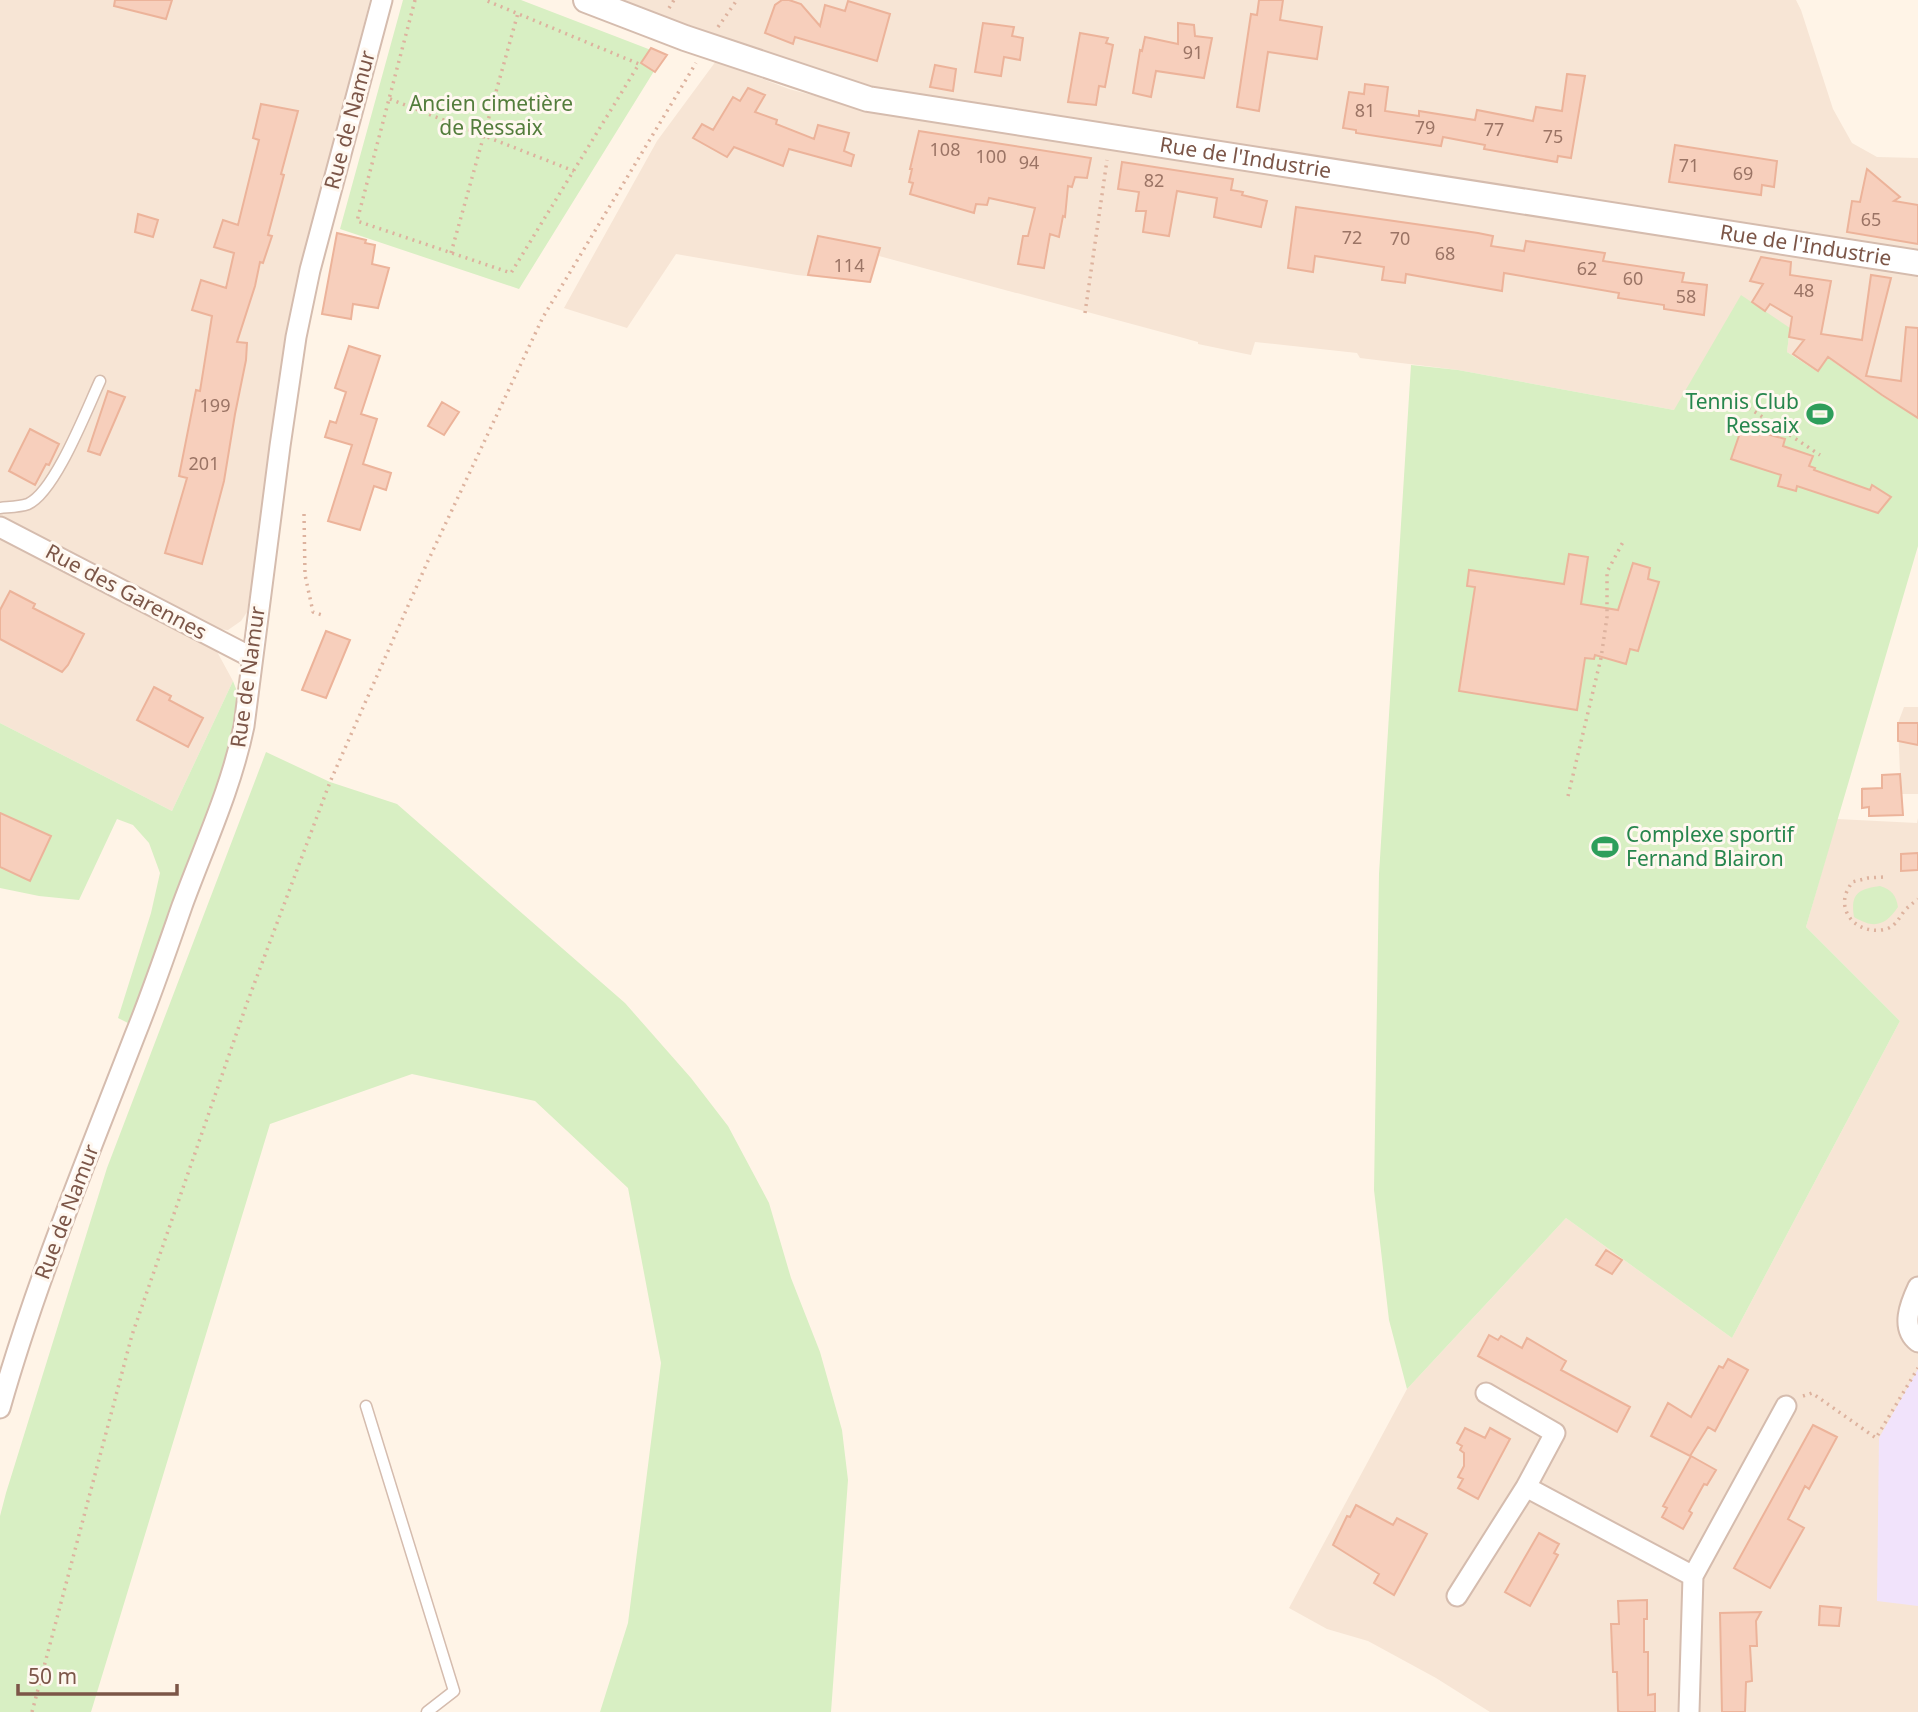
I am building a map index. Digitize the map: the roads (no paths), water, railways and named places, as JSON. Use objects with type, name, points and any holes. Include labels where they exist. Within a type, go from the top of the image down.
[{"type":"street","name":"Rue de Namur","points":[[0,1408],[49,1255],[137,1031],[225,798],[238,755],[296,337],[310,270],[382,0]]},
{"type":"street","name":"Rue de l'Industrie","points":[[586,0],[685,38],[868,99],[1918,263]]},
{"type":"street","name":"Rue des Garennes","points":[[0,527],[251,657]]},
{"type":"street","points":[[1918,1287],[1907,1321],[1913,1339],[1918,1342]]},
{"type":"street","points":[[1457,1596],[1526,1487],[1555,1433],[1486,1393]]},
{"type":"street","points":[[1689,1712],[1693,1576],[1786,1406]]},
{"type":"street","points":[[1526,1487],[1693,1576]]},
{"type":"lane","points":[[0,508],[27,503],[40,495],[61,465],[100,381]]},
{"type":"lane","points":[[366,1406],[454,1691],[427,1712]]},
{"type":"place","name":"Tennis Club Ressaix","points":[[1820,414]]},
{"type":"place","name":"Complexe sportif Fernand Blairon","points":[[1605,847]]},
{"type":"park label","name":"Ancien cimetière de Ressaix","points":[[491,116]]}]
